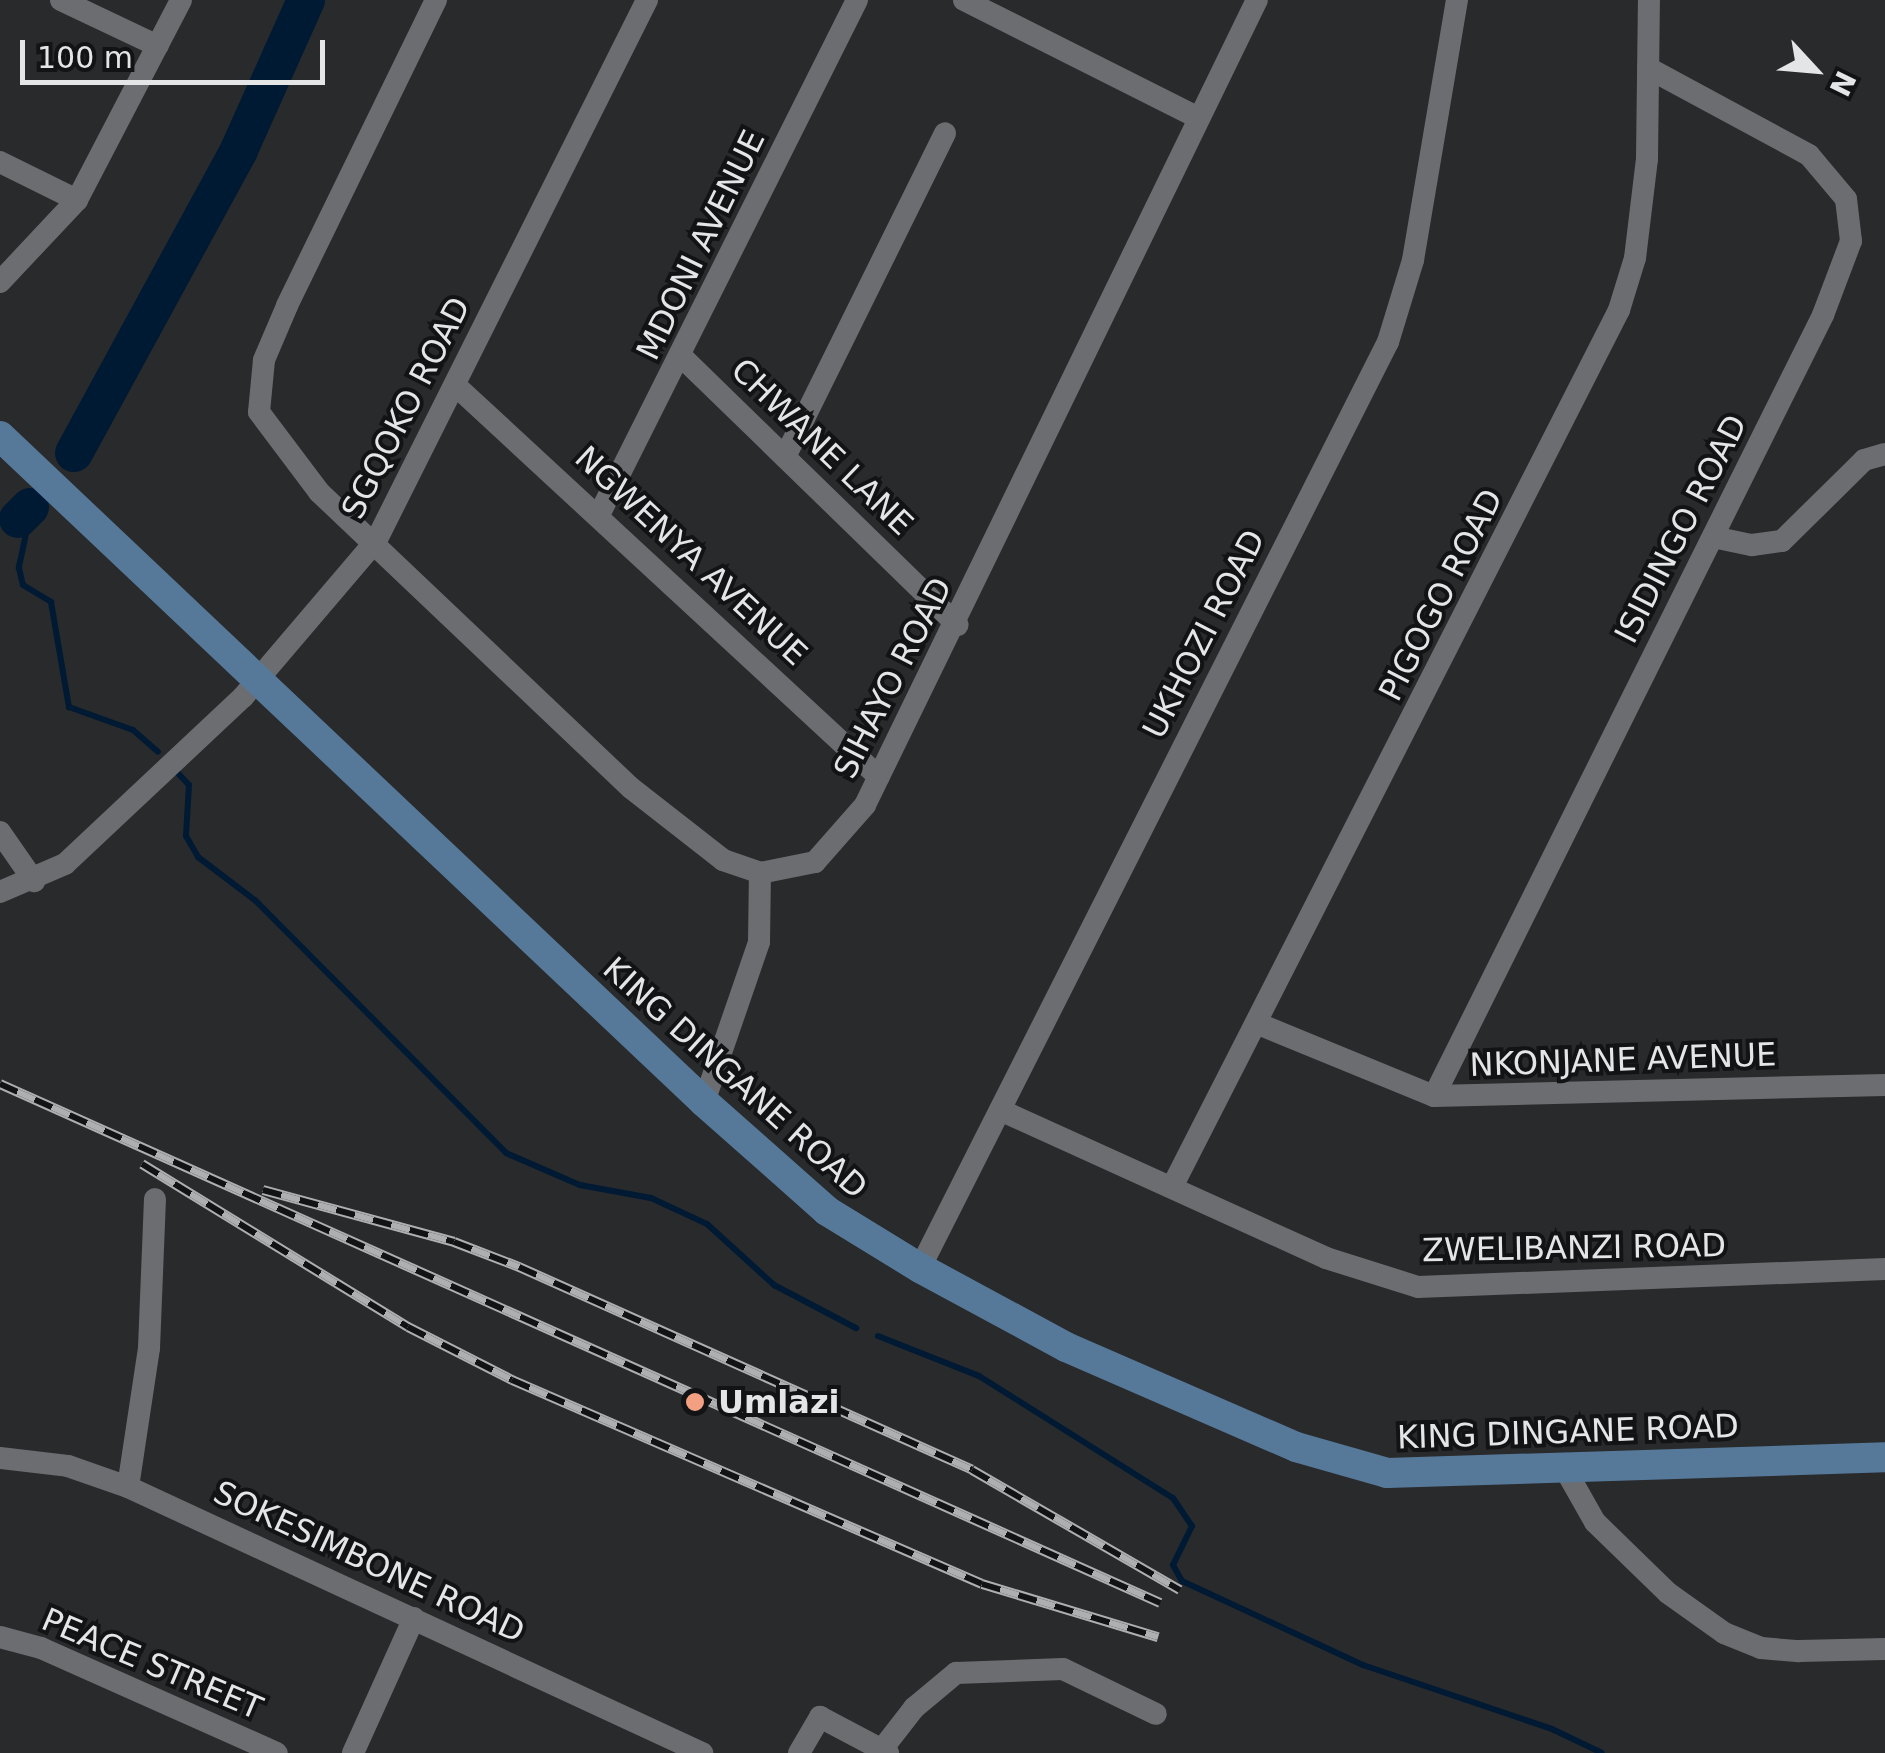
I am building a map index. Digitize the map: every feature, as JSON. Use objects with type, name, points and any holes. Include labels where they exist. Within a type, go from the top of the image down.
[{"type":"street","points":[[61,0],[158,46]]},
{"type":"street","points":[[0,282],[77,200],[181,0]]},
{"type":"street","points":[[436,0],[287,306],[257,398],[266,429],[289,460],[631,788],[723,860],[760,873],[759,942],[704,1102]]},
{"type":"street","name":"SGQOKO ROAD","points":[[0,892],[34,881],[66,864],[259,679],[376,541],[647,0]]},
{"type":"street","name":"MDONI AVENUE","points":[[599,515],[683,358],[857,0]]},
{"type":"street","points":[[964,0],[1199,118]]},
{"type":"street","name":"SIHAYO ROAD","points":[[760,873],[815,862],[840,840],[880,777],[958,625],[1257,0]]},
{"type":"street","name":"UKHOZI ROAD","points":[[920,1268],[1388,342],[1413,260],[1457,0]]},
{"type":"street","name":"PIGOGO ROAD","points":[[1172,1186],[1619,310],[1635,258],[1647,159],[1649,0]]},
{"type":"street","name":"ISIDINGO ROAD","points":[[1434,1096],[1824,316],[1845,266],[1852,226],[1839,186],[1809,155],[1648,68]]},
{"type":"street","points":[[785,457],[945,134]]},
{"type":"street","points":[[0,162],[77,200]]},
{"type":"street","name":"CHWANE LANE","points":[[683,358],[958,625]]},
{"type":"street","name":"NGWENYA AVENUE","points":[[456,384],[880,777]]},
{"type":"street","name":"KING DINGANE ROAD","points":[[0,436],[704,1102],[827,1211],[920,1268],[1066,1347],[1338,1463],[1387,1473],[1885,1457]]},
{"type":"street","points":[[1713,537],[1752,545],[1782,541],[1864,460],[1885,454]]},
{"type":"street","points":[[0,832],[34,881]]},
{"type":"street","name":"NKONJANE AVENUE","points":[[1256,1024],[1434,1096],[1885,1085]]},
{"type":"street","name":"ZWELIBANZI ROAD","points":[[1000,1110],[1326,1258],[1418,1287],[1478,1290],[1885,1269]]},
{"type":"street","points":[[128,1487],[149,1348],[155,1199]]},
{"type":"street","name":"SOKESIMBONE ROAD","points":[[0,1458],[68,1466],[128,1487],[702,1753]]},
{"type":"street","points":[[1565,1469],[1595,1522],[1668,1593],[1724,1633],[1761,1648],[1798,1652],[1885,1649]]},
{"type":"street","points":[[353,1753],[414,1618]]},
{"type":"street","name":"PEACE STREET","points":[[0,1637],[41,1648],[278,1753]]},
{"type":"street","points":[[799,1753],[820,1717],[886,1751],[914,1708],[956,1673],[1063,1670],[1156,1714]]},
{"type":"waterway","points":[[74,453],[239,150],[306,0]]},
{"type":"waterway","points":[[18,519],[30,507]]},
{"type":"waterway","points":[[0,518],[18,519],[27,529],[19,568],[23,585],[51,602],[69,707],[133,730],[158,752]]},
{"type":"waterway","points":[[176,771],[189,785],[186,836],[198,857],[256,901],[506,1153],[580,1185],[651,1198],[707,1224],[774,1285],[856,1328]]},
{"type":"waterway","points":[[878,1336],[979,1376],[1173,1498],[1192,1526],[1173,1565],[1182,1581],[1363,1665],[1552,1729],[1602,1753]]},
{"type":"railway","points":[[0,1084],[1160,1603]]},
{"type":"railway","points":[[142,1164],[408,1327],[512,1380],[982,1584],[1158,1637]]},
{"type":"railway","points":[[263,1190],[454,1242],[519,1267],[972,1470],[1180,1590]]},
{"type":"place","name":"Umlazi","points":[[695,1402]]}]
